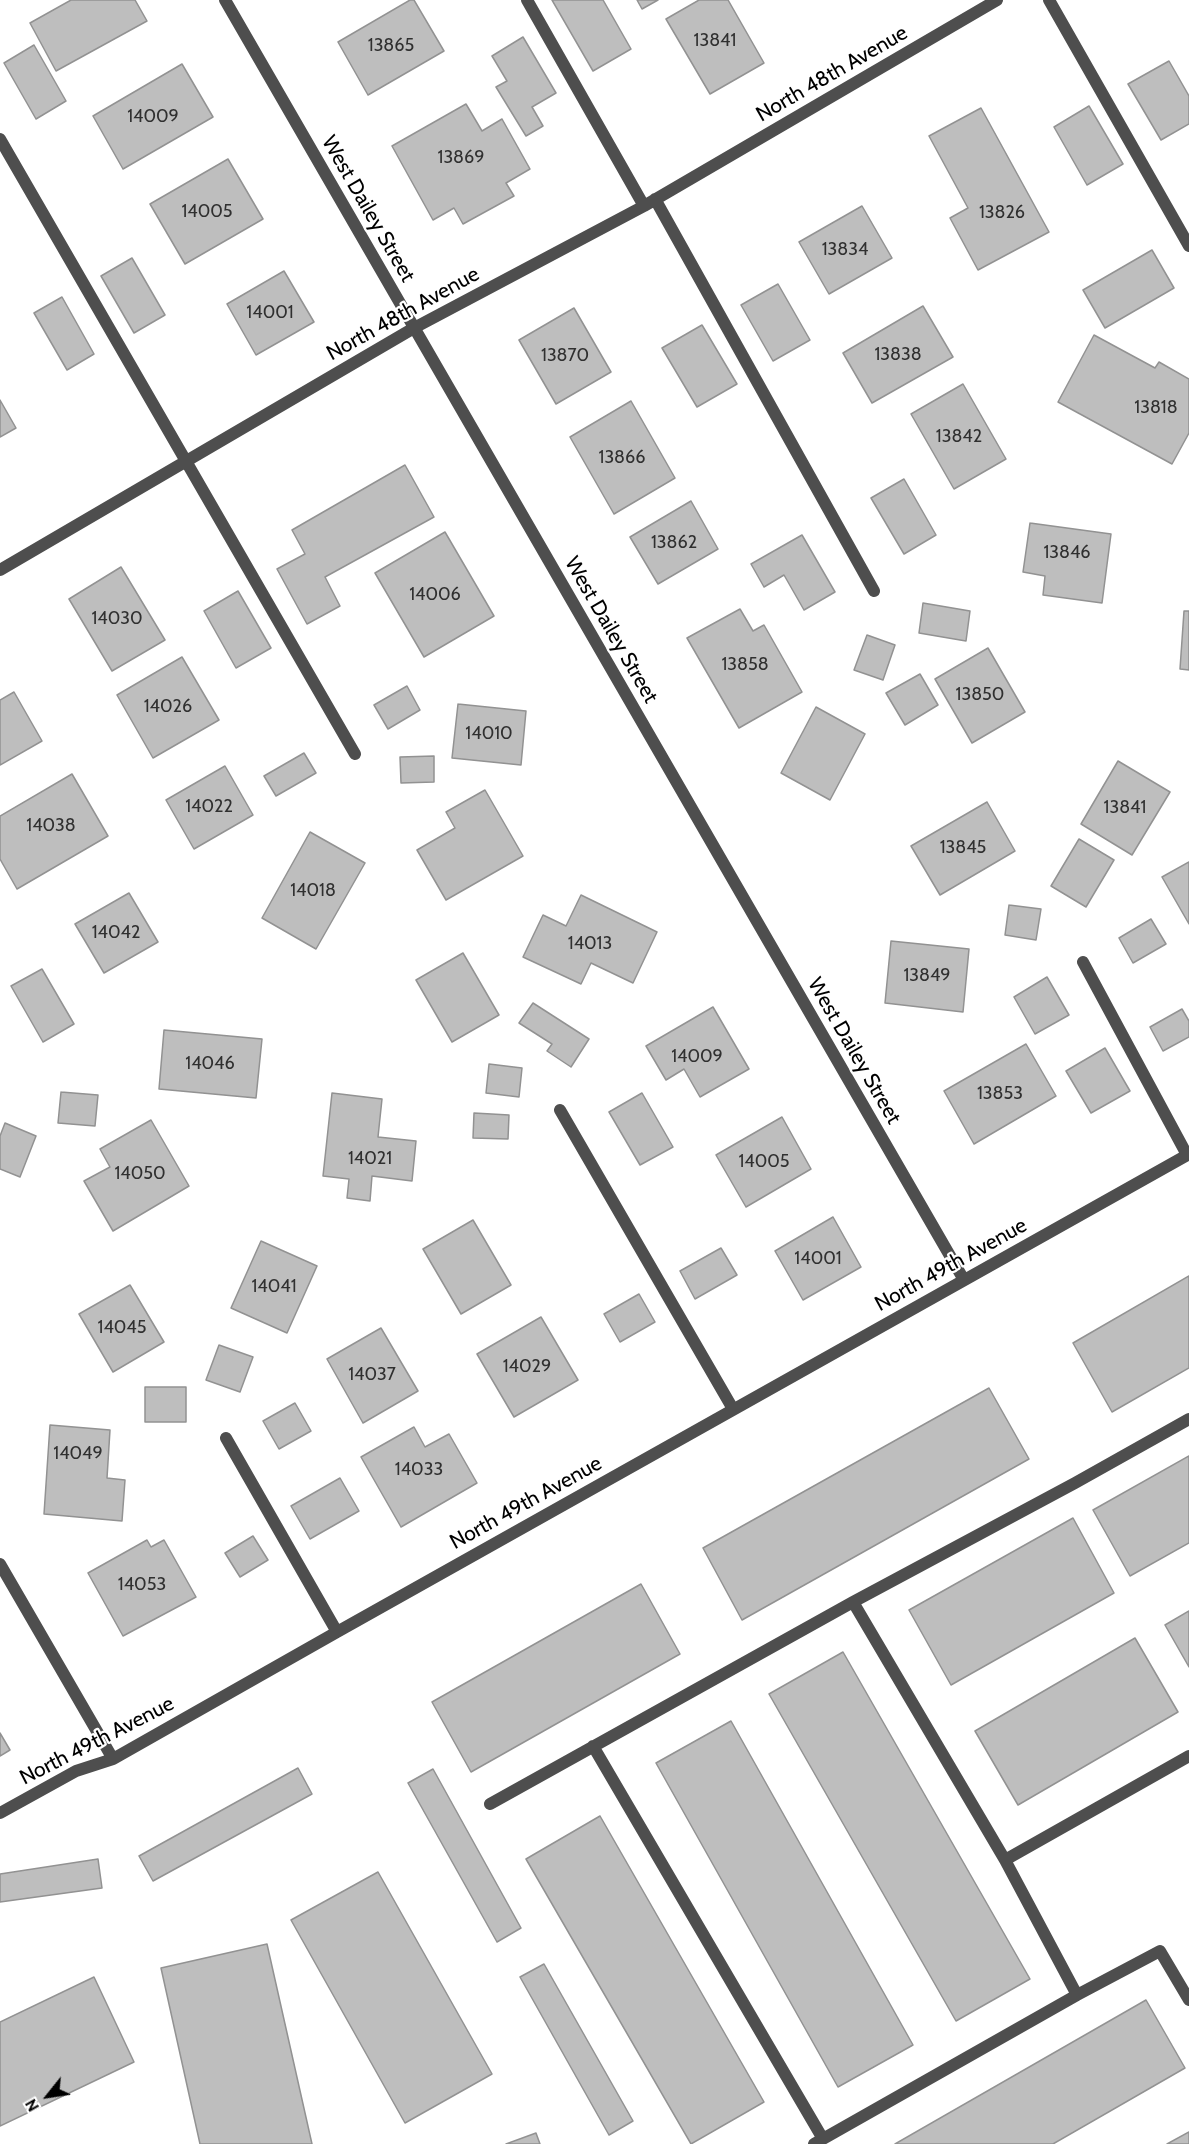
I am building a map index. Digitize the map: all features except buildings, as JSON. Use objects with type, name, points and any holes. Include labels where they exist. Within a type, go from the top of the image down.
[{"type":"street","name":"West Dailey Street","points":[[225,0],[964,1280]]},
{"type":"street","points":[[527,0],[644,206]]},
{"type":"street","name":"North 48th Avenue","points":[[0,570],[414,328],[644,206],[997,0]]},
{"type":"street","points":[[1049,0],[1189,246]]},
{"type":"street","points":[[0,139],[355,754]]},
{"type":"street","points":[[655,199],[874,591]]},
{"type":"street","name":"North 49th Avenue","points":[[0,1813],[76,1771],[114,1759],[1188,1154],[1083,962]]},
{"type":"street","points":[[560,1110],[733,1409]]},
{"type":"street","points":[[490,1804],[853,1602],[1189,1419]]},
{"type":"street","points":[[226,1438],[337,1632]]},
{"type":"street","points":[[0,1564],[114,1759]]},
{"type":"street","points":[[853,1602],[1005,1860],[1077,1995]]},
{"type":"street","points":[[593,1746],[818,2141],[1077,1995],[1160,1951],[1189,2000]]},
{"type":"street","points":[[1005,1860],[1189,1756]]}]
